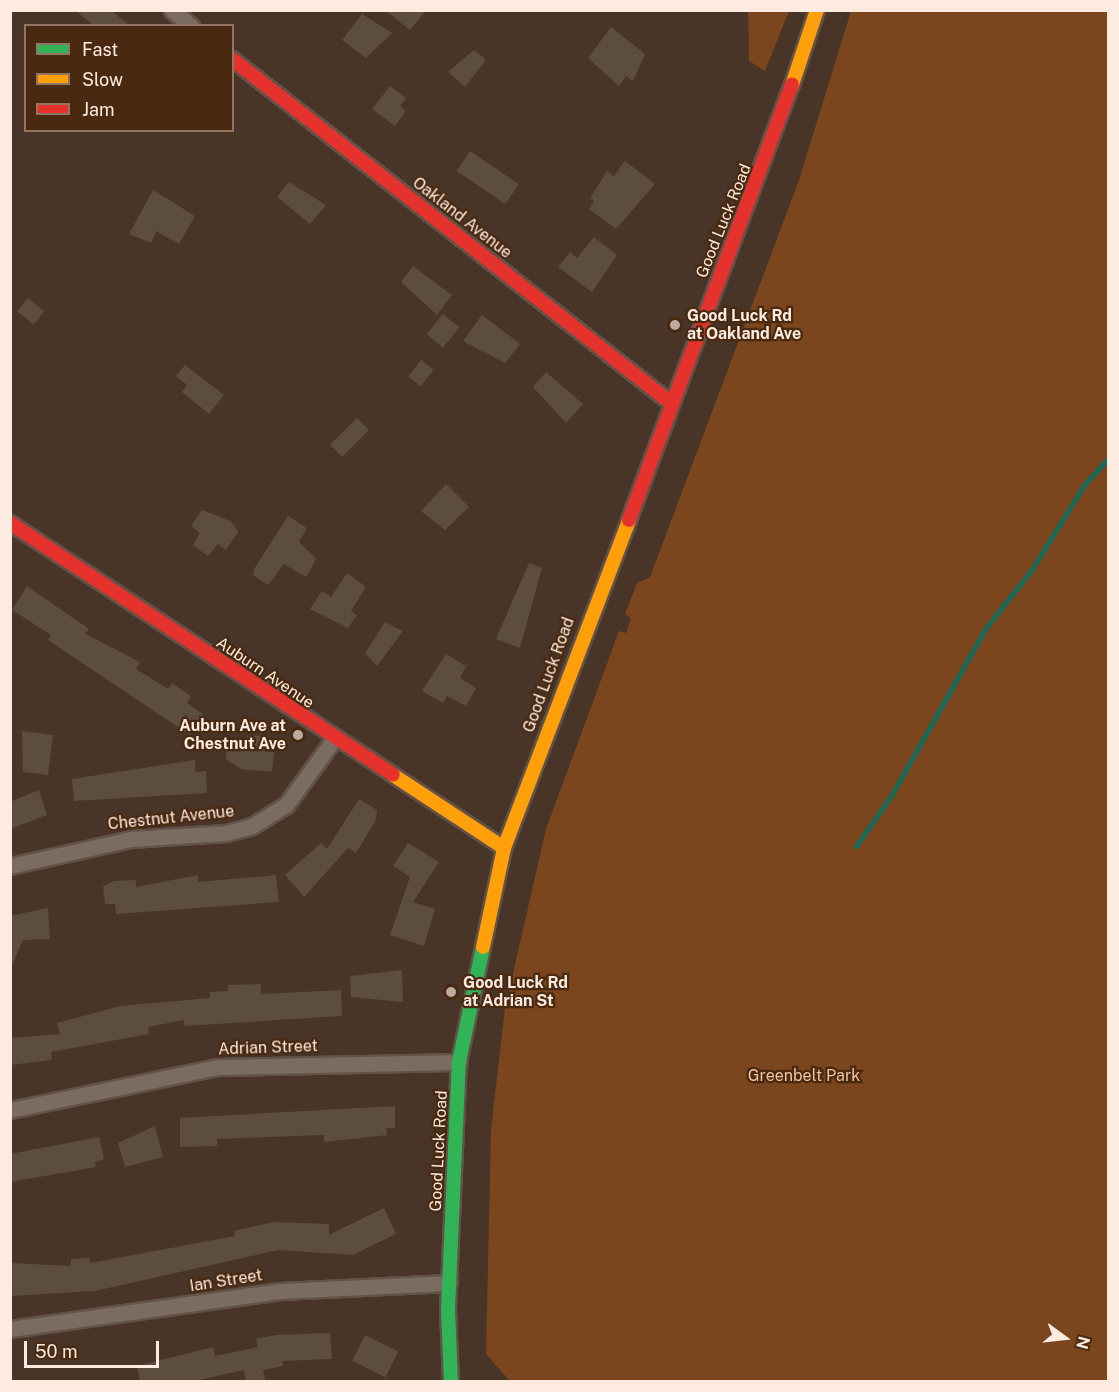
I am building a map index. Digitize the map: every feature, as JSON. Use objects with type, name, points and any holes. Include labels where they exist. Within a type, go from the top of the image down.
[{"type":"main road","name":"Good Luck Road","points":[[451,1382],[449,1283],[459,1062],[504,848],[670,403],[777,132],[817,10]]},
{"type":"main road","name":"Oakland Avenue","points":[[234,60],[670,403]]},
{"type":"main road","name":"Auburn Avenue","points":[[10,523],[334,739],[504,848]]},
{"type":"street","points":[[172,10],[189,24]]},
{"type":"street","name":"Chestnut Avenue","points":[[10,866],[120,840],[226,833],[252,826],[286,805],[334,739]]},
{"type":"street","name":"Adrian Street","points":[[10,1110],[217,1067],[459,1062]]},
{"type":"street","name":"Ian Street","points":[[10,1329],[280,1291],[449,1283]]},
{"type":"green space","points":[[748,11],[789,11],[765,71],[749,61]]},
{"type":"green space","name":"Greenbelt Park","points":[[851,11],[1108,11],[1108,1381],[510,1381],[486,1354],[491,1129],[505,1008],[546,829],[619,631],[626,633],[631,618],[625,614],[637,583],[650,577],[799,180]]},
{"type":"building","points":[[75,10],[111,10],[128,24],[92,24]]},
{"type":"building","points":[[385,10],[426,10],[410,30]]},
{"type":"building","points":[[362,14],[392,33],[366,58],[342,40]]},
{"type":"building","points":[[611,27],[645,54],[633,81],[626,76],[619,86],[588,58]]},
{"type":"building","points":[[474,50],[486,60],[465,87],[448,72]]},
{"type":"building","points":[[390,86],[406,98],[400,106],[406,111],[395,126],[372,109]]},
{"type":"building","points":[[470,151],[519,184],[505,204],[457,171]]},
{"type":"building","points":[[625,161],[655,184],[616,229],[589,209],[594,201],[590,198],[607,171],[614,176]]},
{"type":"building","points":[[289,182],[326,205],[310,224],[277,197]]},
{"type":"building","points":[[153,190],[195,216],[179,244],[156,231],[151,243],[129,234]]},
{"type":"building","points":[[594,237],[617,255],[592,292],[558,267],[570,252],[577,258]]},
{"type":"building","points":[[413,266],[452,295],[437,315],[401,282]]},
{"type":"building","points":[[28,298],[44,311],[34,324],[17,311]]},
{"type":"building","points":[[443,314],[459,327],[443,347],[427,334]]},
{"type":"building","points":[[482,315],[520,344],[505,363],[463,341]]},
{"type":"building","points":[[421,360],[434,370],[421,386],[408,377]]},
{"type":"building","points":[[185,365],[224,395],[209,414],[182,392],[187,385],[176,376]]},
{"type":"building","points":[[546,372],[583,404],[566,423],[533,387]]},
{"type":"building","points":[[357,418],[369,430],[342,457],[330,445]]},
{"type":"building","points":[[446,484],[469,507],[445,530],[421,511]]},
{"type":"building","points":[[202,510],[231,521],[238,532],[226,550],[218,544],[208,556],[193,545],[200,533],[191,526]]},
{"type":"building","points":[[288,516],[307,528],[299,542],[316,559],[306,577],[284,564],[268,585],[253,575],[254,569]]},
{"type":"building","points":[[529,563],[542,568],[520,648],[496,639]]},
{"type":"building","points":[[347,573],[366,587],[351,611],[357,615],[348,628],[310,609],[322,591],[331,597]]},
{"type":"building","points":[[27,586],[89,629],[85,634],[140,662],[136,669],[168,689],[172,683],[191,696],[187,703],[204,715],[190,735],[48,640],[51,635],[12,610]]},
{"type":"building","points":[[385,622],[403,631],[377,666],[365,653]]},
{"type":"building","points":[[446,654],[466,666],[460,678],[476,688],[466,706],[447,696],[443,703],[422,691]]},
{"type":"building","points":[[22,731],[53,735],[48,775],[23,772]]},
{"type":"building","points":[[247,735],[265,736],[264,751],[274,752],[272,772],[241,769],[226,759],[227,741],[246,742]]},
{"type":"building","points":[[195,760],[195,772],[206,771],[207,793],[74,801],[72,779]]},
{"type":"building","points":[[39,790],[47,815],[10,829],[10,802]]},
{"type":"building","points":[[359,799],[377,810],[376,820],[356,853],[348,848],[304,897],[285,875],[321,843],[327,849]]},
{"type":"building","points":[[408,843],[439,862],[413,902],[435,909],[424,946],[390,935],[410,877],[393,866]]},
{"type":"building","points":[[198,875],[198,882],[276,875],[279,902],[116,914],[115,904],[105,904],[103,886],[114,881],[136,880],[136,887]]},
{"type":"building","points":[[48,908],[50,939],[23,940],[10,970],[10,916]]},
{"type":"building","points":[[402,970],[403,1002],[351,997],[350,976]]},
{"type":"building","points":[[261,984],[261,994],[341,990],[342,1016],[184,1026],[184,1020],[148,1027],[149,1034],[51,1052],[52,1060],[10,1065],[10,1038],[60,1034],[57,1023],[120,1006],[210,998],[210,992],[228,991],[228,985]]},
{"type":"building","points":[[395,1106],[395,1128],[386,1128],[387,1135],[324,1142],[324,1135],[217,1139],[217,1146],[180,1147],[180,1118]]},
{"type":"building","points":[[155,1126],[163,1157],[125,1167],[118,1143]]},
{"type":"building","points":[[99,1137],[104,1159],[95,1162],[96,1167],[10,1182],[10,1154]]},
{"type":"building","points":[[384,1208],[396,1234],[353,1255],[278,1250],[95,1291],[10,1296],[10,1263],[71,1266],[71,1259],[89,1258],[90,1263],[235,1236],[234,1231],[274,1222],[329,1224],[329,1235]]},
{"type":"building","points":[[330,1333],[332,1359],[282,1361],[283,1366],[263,1370],[265,1380],[258,1382],[246,1382],[244,1370],[190,1382],[140,1382],[137,1366],[213,1347],[215,1356],[258,1347],[256,1339],[276,1335]]},
{"type":"building","points":[[365,1335],[398,1351],[386,1377],[352,1361]]},
{"type":"waterway","points":[[856,846],[891,796],[985,629],[1032,569],[1084,485],[1108,458]]},
{"type":"traffic: fast","points":[[451,1382],[448,1310],[459,1062],[483,947]]},
{"type":"traffic: slow","points":[[792,85],[817,10]]},
{"type":"traffic: slow","points":[[483,947],[504,848],[629,520]]},
{"type":"traffic: slow","points":[[393,775],[504,848]]},
{"type":"traffic: jam","points":[[234,61],[671,403]]},
{"type":"traffic: jam","points":[[629,520],[792,85]]},
{"type":"traffic: jam","points":[[10,523],[393,775]]},
{"type":"place","name":"Good Luck Rd at Oakland Ave","points":[[675,325]]},
{"type":"place","name":"Auburn Ave at Chestnut Ave","points":[[298,735]]},
{"type":"place","name":"Good Luck Rd at Adrian St","points":[[451,992]]}]
